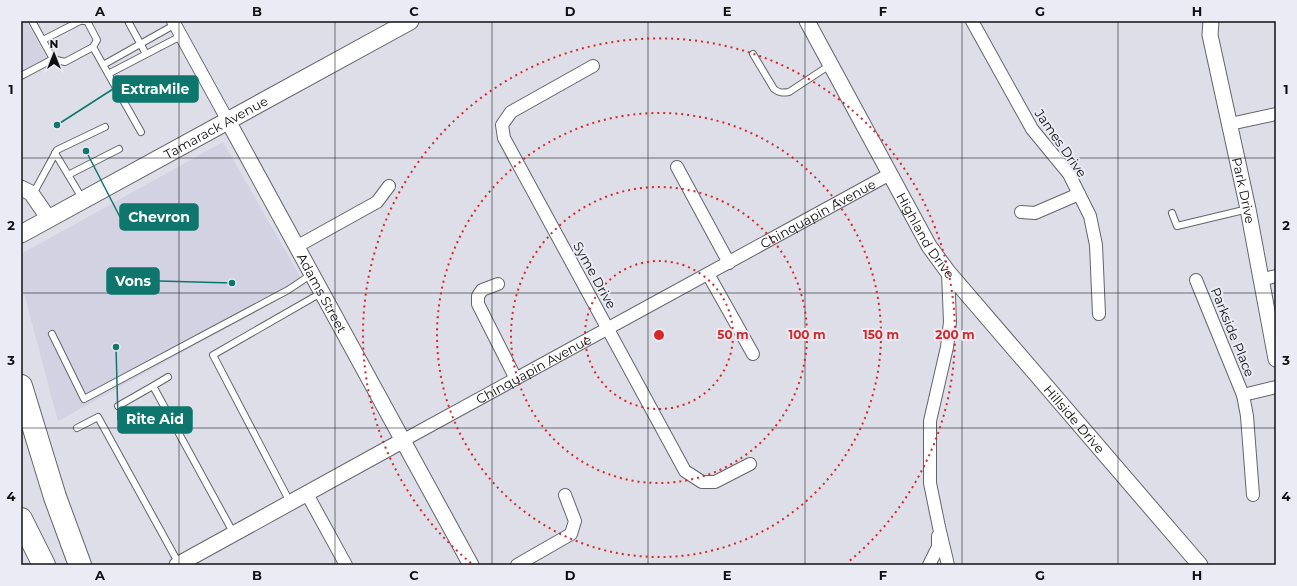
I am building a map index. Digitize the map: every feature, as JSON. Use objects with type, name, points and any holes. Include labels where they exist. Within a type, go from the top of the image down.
[{"type":"highway","points":[[21,386],[55,497],[80,565]]},
{"type":"highway","points":[[21,519],[44,565]]},
{"type":"main road","name":"Tamarack Avenue","points":[[21,234],[228,121],[401,23]]},
{"type":"street","name":"Highland Drive","points":[[807,21],[929,246],[948,272],[950,322],[947,347],[930,421],[930,483],[948,565]]},
{"type":"street","name":"James Drive","points":[[972,21],[1032,129],[1069,174],[1090,216],[1096,245],[1100,314]]},
{"type":"street","name":"Park Drive","points":[[1211,21],[1210,34],[1248,209],[1260,280],[1276,359]]},
{"type":"street","name":"Adams Street","points":[[174,23],[471,565]]},
{"type":"street","name":"Syme Drive","points":[[593,66],[511,112],[502,125],[504,138],[685,471],[702,482],[715,482],[750,464]]},
{"type":"street","points":[[1230,124],[1276,114]]},
{"type":"street","points":[[677,167],[730,263]]},
{"type":"street","name":"Chinquapin Avenue","points":[[184,563],[402,441],[730,263],[890,174]]},
{"type":"street","points":[[296,247],[377,202],[389,186]]},
{"type":"street","points":[[27,191],[49,219]]},
{"type":"street","points":[[1021,212],[1035,213],[1079,194]]},
{"type":"street","name":"Hillside Drive","points":[[948,272],[1200,565]]},
{"type":"street","points":[[708,274],[752,354]]},
{"type":"street","points":[[1260,280],[1276,276]]},
{"type":"street","name":"Parkside Place","points":[[1196,280],[1243,395],[1247,416],[1253,495]]},
{"type":"street","points":[[498,284],[482,290],[478,296],[478,304],[516,379]]},
{"type":"street","name":"Parkside Place","points":[[1243,395],[1276,387]]},
{"type":"street","points":[[307,494],[346,565]]},
{"type":"street","points":[[517,565],[571,534],[575,521],[565,495]]},
{"type":"street","points":[[929,565],[938,547],[939,527]]},
{"type":"lane","points":[[32,21],[53,59]]},
{"type":"lane","points":[[21,76],[53,59],[65,62],[93,47],[97,40],[87,21],[81,21],[43,40]]},
{"type":"lane","points":[[129,23],[146,54]]},
{"type":"lane","points":[[103,65],[174,23]]},
{"type":"lane","points":[[108,74],[181,36]]},
{"type":"lane","points":[[93,47],[141,132]]},
{"type":"lane","points":[[123,53],[128,63]]},
{"type":"lane","points":[[754,54],[774,89],[777,92],[782,93],[789,92],[830,64]]},
{"type":"lane","points":[[27,191],[57,150],[105,127]]},
{"type":"lane","points":[[68,175],[119,149]]},
{"type":"lane","points":[[55,153],[83,200]]},
{"type":"lane","points":[[1172,213],[1177,226],[1248,209]]},
{"type":"lane","points":[[52,334],[84,399],[288,290],[312,274]]},
{"type":"lane","points":[[291,503],[213,355],[322,292]]},
{"type":"lane","points":[[118,406],[168,377]]},
{"type":"lane","points":[[153,386],[234,534]]},
{"type":"lane","points":[[77,428],[98,417],[184,563]]},
{"type":"shaded area","points":[[21,21],[26,21],[51,65],[21,81]]},
{"type":"shaded area","points":[[223,142],[305,285],[58,421],[21,282],[21,254]]},
{"type":"place","name":"ExtraMile","points":[[57,125]]},
{"type":"place","name":"Chevron","points":[[86,151]]},
{"type":"place","name":"Vons","points":[[232,283]]},
{"type":"place","name":"Rite Aid","points":[[116,347]]}]
